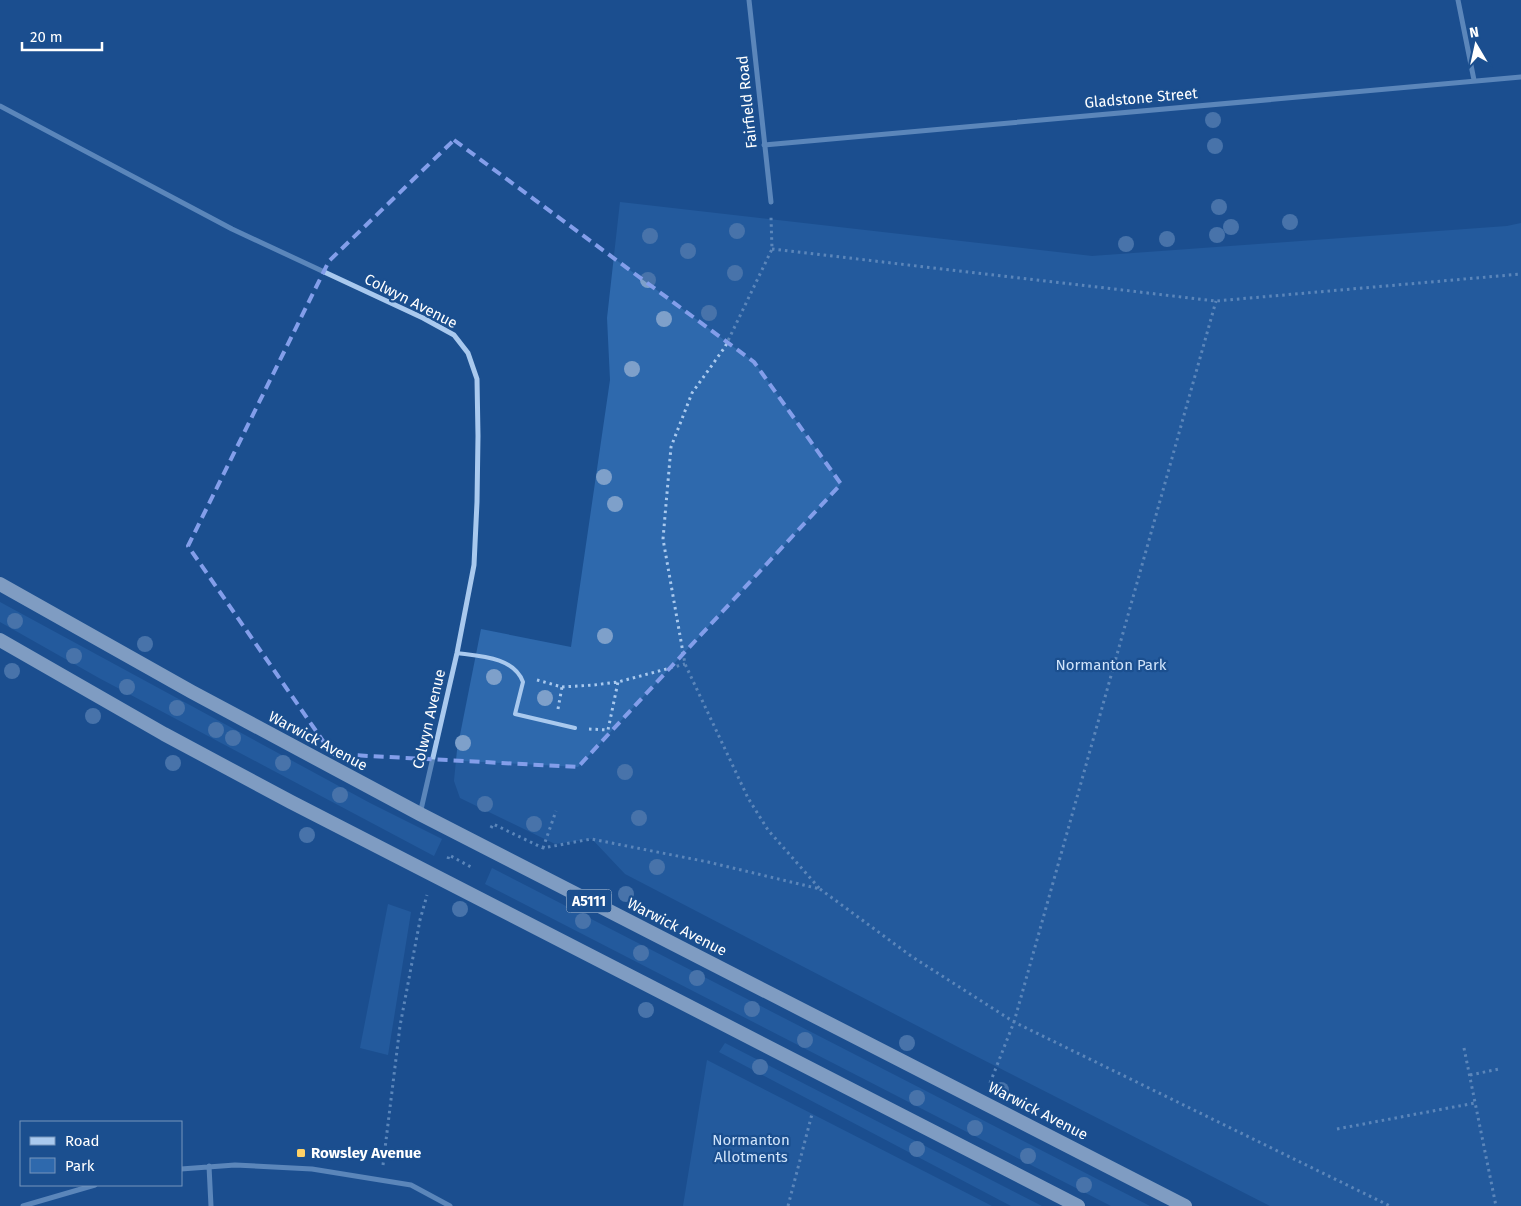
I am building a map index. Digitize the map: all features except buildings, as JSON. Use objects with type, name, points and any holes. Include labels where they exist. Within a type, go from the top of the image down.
[{"type":"highway","name":"Warwick Avenue","points":[[0,584],[192,692],[420,814],[1185,1206]]},
{"type":"highway","points":[[0,640],[164,734],[437,877],[1078,1206]]},
{"type":"street","name":"Fairfield Road","points":[[749,0],[770,202]]},
{"type":"street","points":[[1458,0],[1474,80]]},
{"type":"street","name":"Gladstone Street","points":[[764,145],[1521,77]]},
{"type":"street","name":"Colwyn Avenue","points":[[0,106],[232,229],[423,318],[454,335],[468,353],[477,379],[477,502],[474,565],[457,653],[420,814]]},
{"type":"street","points":[[182,1169],[235,1165],[292,1167],[381,1179],[411,1185],[450,1206]]},
{"type":"street","points":[[209,1166],[211,1206]]},
{"type":"street","points":[[23,1206],[92,1186]]},
{"type":"lane","points":[[457,653],[493,658],[517,670],[521,675],[523,688],[515,714],[575,728]]},
{"type":"path","points":[[770,202],[772,249],[725,347],[692,393],[671,447],[663,539],[686,664],[748,798],[768,830],[820,889],[911,956],[1014,1022],[1390,1206]]},
{"type":"path","points":[[772,249],[1216,301],[1521,274]]},
{"type":"path","points":[[983,1102],[1014,1022],[1216,301]]},
{"type":"path","points":[[521,675],[562,687],[618,682],[686,664]]},
{"type":"path","points":[[575,728],[608,730],[618,682]]},
{"type":"path","points":[[557,723],[562,687]]},
{"type":"path","points":[[543,848],[556,811]]},
{"type":"path","points":[[493,824],[543,848],[592,839],[708,862],[820,889]]},
{"type":"path","points":[[381,1179],[400,1026],[425,900],[437,877]]},
{"type":"path","points":[[1464,1048],[1496,1206]]},
{"type":"path","points":[[1470,1075],[1500,1069]]},
{"type":"path","points":[[1337,1129],[1475,1103]]},
{"type":"path","points":[[788,1206],[812,1114]]},
{"type":"highlighted area","points":[[454,140],[754,362],[841,484],[578,767],[332,754],[188,546],[329,261]]},
{"type":"green space","name":"Normanton Park","points":[[620,202],[1092,256],[1507,226],[1521,223],[1521,1206],[1270,1206],[625,874],[592,839],[555,844],[460,798],[454,781],[457,750],[481,629],[571,647],[610,380],[607,318]]},
{"type":"green space","points":[[0,602],[370,803],[442,839],[434,856],[99,678],[0,622]]},
{"type":"green space","points":[[492,868],[1150,1206],[1111,1206],[485,884]]},
{"type":"green space","points":[[388,904],[411,912],[388,1055],[360,1048]]},
{"type":"green space","points":[[725,1043],[1042,1206],[1011,1206],[719,1052]]},
{"type":"green space","name":"Normanton Allotments","points":[[707,1060],[992,1206],[683,1206]]},
{"type":"place","name":"Rowsley Avenue","points":[[301,1153]]}]
